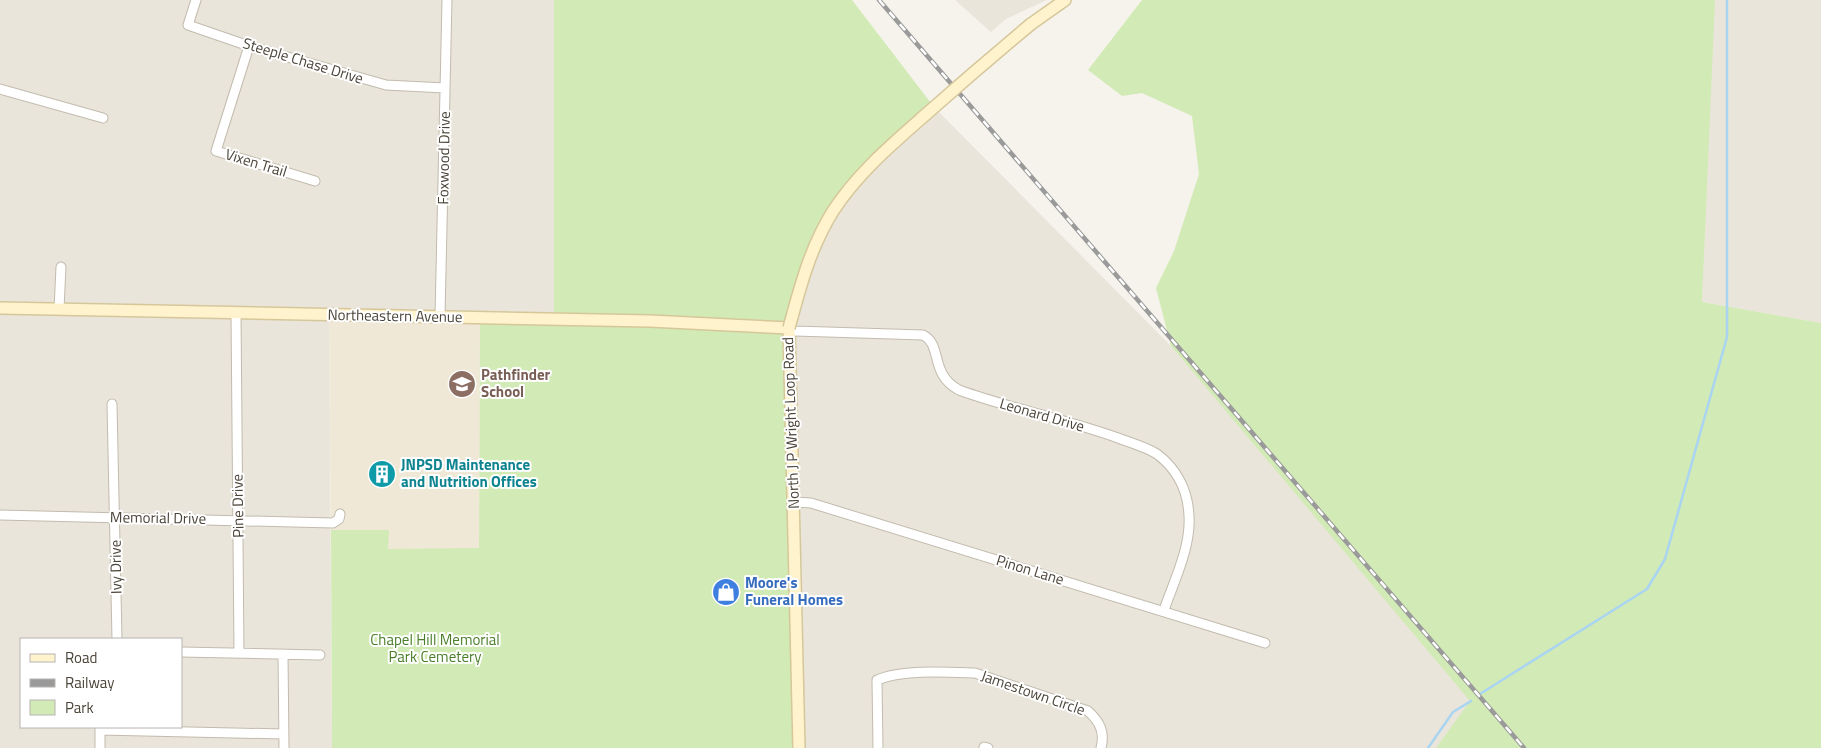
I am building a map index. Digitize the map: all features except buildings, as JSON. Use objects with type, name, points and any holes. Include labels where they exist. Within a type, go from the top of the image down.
[{"type":"main road","name":"North J P Wright Loop Road","points":[[800,748],[789,328],[805,269],[814,246],[846,192],[882,153],[1031,24],[1065,0]]},
{"type":"main road","name":"Northeastern Avenue","points":[[0,308],[650,320],[789,328]]},
{"type":"street","name":"Steeple Chase Drive","points":[[196,0],[188,25],[249,46],[386,86],[445,88]]},
{"type":"street","name":"Foxwood Drive","points":[[440,316],[447,0]]},
{"type":"street","name":"Vixen Trail","points":[[249,46],[216,152],[315,181]]},
{"type":"street","points":[[0,89],[103,118]]},
{"type":"street","points":[[59,309],[61,267]]},
{"type":"street","name":"Pine Drive","points":[[236,313],[239,653]]},
{"type":"street","name":"Leonard Drive","points":[[789,328],[795,330],[923,335],[933,342],[941,374],[959,390],[1105,433],[1156,454],[1171,468],[1182,484],[1190,517],[1186,542],[1164,610]]},
{"type":"street","name":"Ivy Drive","points":[[112,404],[117,638]]},
{"type":"street","name":"Pinon Lane","points":[[794,502],[811,502],[1164,610],[1265,643]]},
{"type":"street","name":"Memorial Drive","points":[[0,515],[333,523],[339,519],[340,514]]},
{"type":"street","points":[[182,652],[320,655]]},
{"type":"street","points":[[283,654],[284,748]]},
{"type":"street","name":"Jamestown Circle","points":[[878,748],[877,680],[887,676],[975,673],[1088,711],[1097,718],[1102,729],[1101,748]]},
{"type":"street","points":[[100,748],[100,728],[284,734]]},
{"type":"shaded area","points":[[0,0],[554,0],[554,319],[0,306]]},
{"type":"shaded area","points":[[955,0],[1047,0],[1006,19],[991,32]]},
{"type":"shaded area","points":[[1713,0],[1821,0],[1821,323],[1702,302]]},
{"type":"shaded area","points":[[934,107],[1171,346],[1471,701],[1437,748],[799,748],[794,310],[833,211]]},
{"type":"shaded area","points":[[0,308],[329,315],[332,748],[0,748]]},
{"type":"shaded area","points":[[329,315],[480,317],[479,549],[388,549],[388,530],[331,530]]},
{"type":"green space","name":"Chapel Hill Memorial Park Cemetery","points":[[554,0],[852,0],[934,107],[833,211],[794,310],[799,748],[332,748],[331,530],[389,530],[388,549],[479,548],[480,317],[554,319]]},
{"type":"green space","points":[[1142,0],[1715,0],[1702,302],[1821,323],[1821,748],[1436,748],[1470,701],[1171,346],[1156,288],[1174,251],[1199,174],[1192,116],[1142,93],[1122,96],[1088,70]]},
{"type":"waterway","points":[[1480,694],[1647,589],[1665,559],[1727,337],[1727,0]]},
{"type":"waterway","points":[[1428,748],[1453,712],[1471,701]]},
{"type":"railway","points":[[879,0],[1524,748]]},
{"type":"place","name":"Pathfinder School","points":[[462,384]]},
{"type":"place","name":"JNPSD Maintenance and Nutrition Offices","points":[[382,474]]},
{"type":"place","name":"Moore's Funeral Homes","points":[[726,592]]}]
